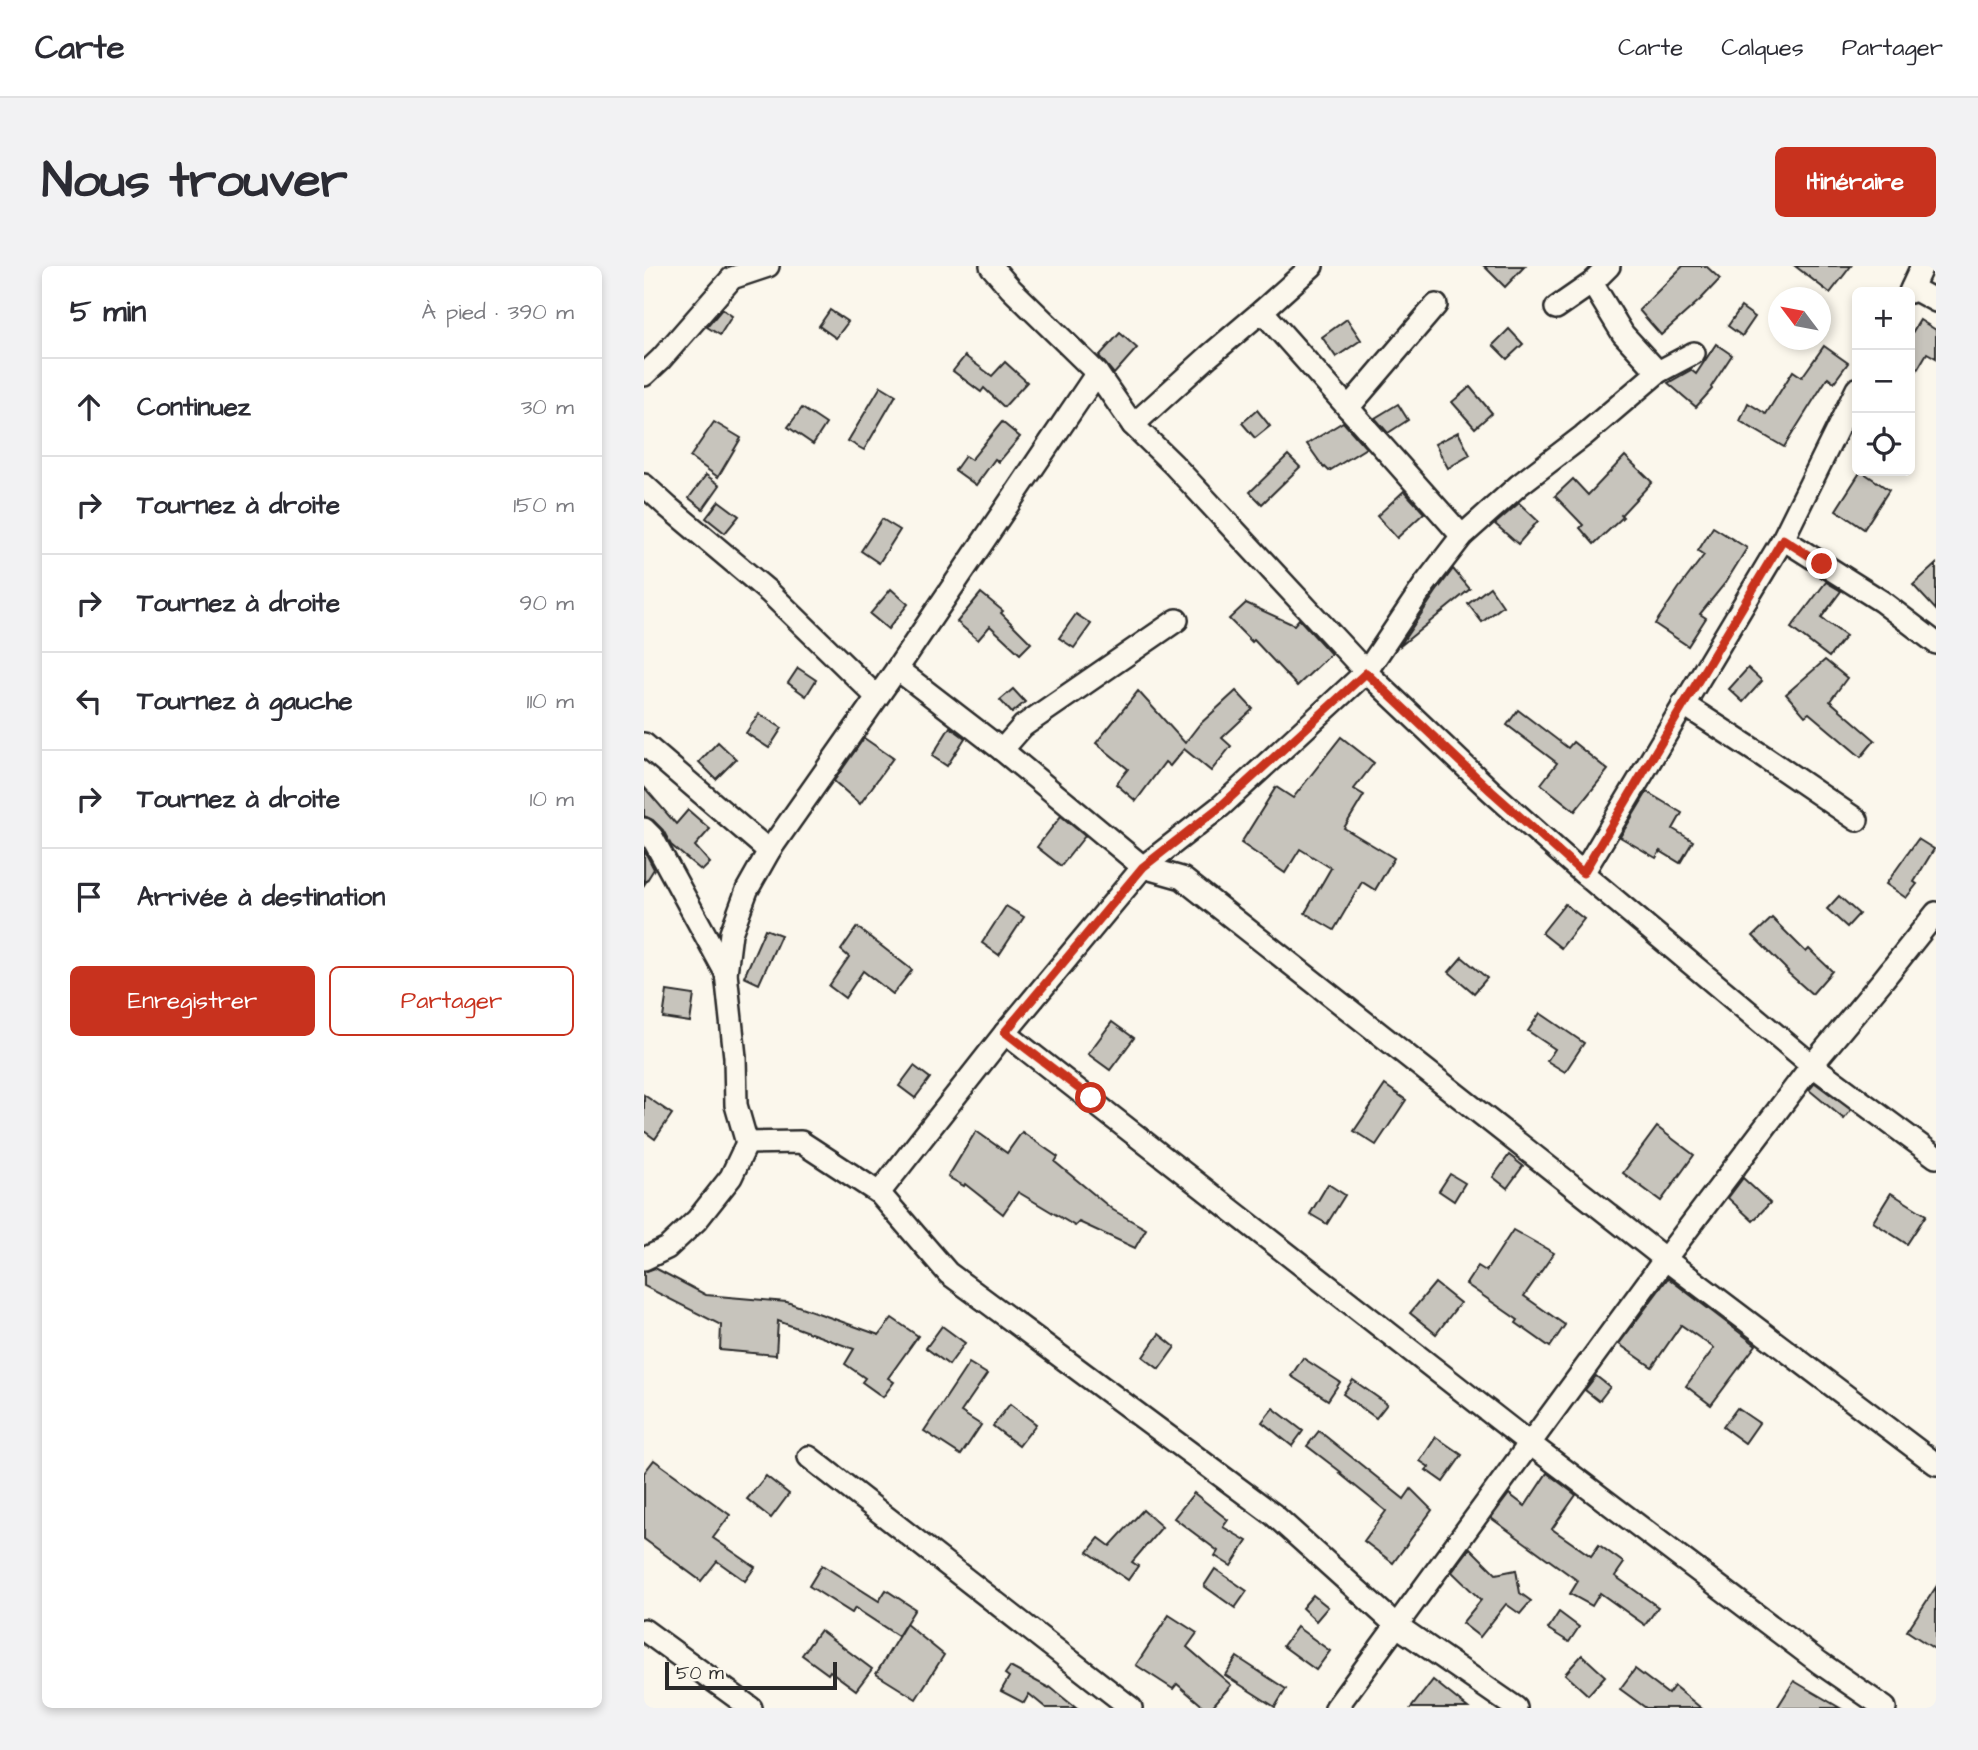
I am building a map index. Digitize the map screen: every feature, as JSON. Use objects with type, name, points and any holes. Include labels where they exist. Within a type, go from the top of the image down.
[{"type":"street","points":[[644,375],[662,359],[724,272],[768,266]]},
{"type":"street","points":[[991,266],[1097,373],[1133,425],[1173,464],[1366,673],[1491,791],[1583,873],[1812,1065],[1936,1157]]},
{"type":"street","points":[[1133,425],[1312,266]]},
{"type":"street","points":[[1556,308],[1609,266]]},
{"type":"street","points":[[1912,287],[1922,266]]},
{"type":"street","points":[[1592,282],[1623,334],[1658,372]]},
{"type":"street","points":[[1915,292],[1936,301]]},
{"type":"street","points":[[1348,408],[1436,305]]},
{"type":"street","points":[[1262,311],[1462,536]]},
{"type":"street","points":[[879,1193],[1005,1032],[1143,867],[1221,806],[1366,673],[1425,584],[1462,536],[1519,485],[1583,436],[1658,372],[1695,353]]},
{"type":"street","points":[[644,1259],[667,1248],[697,1220],[731,1177],[747,1143],[736,1105],[735,1057],[726,972],[731,933],[747,890],[769,851],[897,669],[1097,373]]},
{"type":"street","points":[[1583,873],[1783,539],[1852,399]]},
{"type":"street","points":[[644,485],[769,592],[877,697]]},
{"type":"street","points":[[1783,539],[1881,601],[1936,643]]},
{"type":"street","points":[[1002,750],[1023,726],[1177,620]]},
{"type":"street","points":[[897,669],[1002,750],[1143,867],[1182,878],[1665,1258],[1936,1464]]},
{"type":"street","points":[[1683,704],[1857,820]]},
{"type":"street","points":[[644,744],[769,851]]},
{"type":"street","points":[[644,829],[652,838],[726,972]]},
{"type":"street","points":[[1336,1708],[1665,1258],[1812,1065],[1936,913]]},
{"type":"street","points":[[1005,1032],[1529,1443],[1820,1663],[1885,1708]]},
{"type":"street","points":[[747,1143],[801,1143],[879,1193],[948,1273],[1274,1515],[1396,1625],[1516,1708]]},
{"type":"street","points":[[809,1457],[1130,1708]]},
{"type":"street","points":[[644,1630],[751,1708]]},
{"type":"building","points":[[1484,266],[1525,266],[1505,287]]},
{"type":"building","points":[[1683,266],[1706,266],[1720,279],[1661,335],[1639,310]]},
{"type":"building","points":[[1795,266],[1851,266],[1831,292],[1831,287],[1822,287]]},
{"type":"building","points":[[1741,307],[1755,317],[1742,336],[1728,326]]},
{"type":"building","points":[[722,309],[732,316],[720,335],[707,327]]},
{"type":"building","points":[[830,310],[848,322],[836,338],[819,326]]},
{"type":"building","points":[[1347,319],[1361,340],[1336,357],[1322,337]]},
{"type":"building","points":[[1920,320],[1936,330],[1936,358],[1927,353],[1915,373],[1915,350],[1915,328]]},
{"type":"building","points":[[1509,329],[1523,344],[1507,359],[1493,345]]},
{"type":"building","points":[[1120,333],[1137,348],[1114,374],[1099,356]]},
{"type":"building","points":[[1716,344],[1732,355],[1712,389],[1696,407],[1668,383],[1691,370],[1696,374]]},
{"type":"building","points":[[1821,350],[1830,350],[1848,363],[1834,382],[1828,377],[1784,447],[1740,421],[1748,403],[1766,414],[1793,371],[1802,377]]},
{"type":"building","points":[[965,356],[992,376],[1005,362],[1027,382],[1004,407],[984,388],[981,392],[953,371]]},
{"type":"building","points":[[881,386],[896,395],[864,450],[848,441]]},
{"type":"building","points":[[1470,387],[1492,413],[1475,428],[1452,402]]},
{"type":"building","points":[[1398,404],[1408,420],[1388,433],[1375,418]]},
{"type":"building","points":[[802,408],[826,424],[813,444],[788,427]]},
{"type":"building","points":[[1257,410],[1270,426],[1255,438],[1242,423]]},
{"type":"building","points":[[714,422],[741,438],[718,477],[690,457]]},
{"type":"building","points":[[1002,422],[1020,437],[999,462],[995,459],[976,485],[955,470],[965,456],[971,460]]},
{"type":"building","points":[[1343,422],[1366,448],[1329,471],[1307,444]]},
{"type":"building","points":[[1458,432],[1470,455],[1448,468],[1435,444]]},
{"type":"building","points":[[1288,455],[1300,467],[1262,504],[1250,492]]},
{"type":"building","points":[[1625,456],[1652,482],[1621,515],[1623,517],[1594,544],[1580,528],[1583,525],[1555,496],[1573,479],[1588,495]]},
{"type":"building","points":[[706,475],[720,485],[703,509],[689,498]]},
{"type":"building","points":[[1858,476],[1868,476],[1889,490],[1864,529],[1836,510]]},
{"type":"building","points":[[1404,491],[1424,513],[1397,538],[1377,516]]},
{"type":"building","points":[[719,501],[739,516],[725,533],[706,518]]},
{"type":"building","points":[[1519,503],[1538,521],[1518,544],[1495,524]]},
{"type":"building","points":[[882,519],[900,530],[879,563],[861,551]]},
{"type":"building","points":[[1713,527],[1747,548],[1726,582],[1700,614],[1706,618],[1688,646],[1655,624],[1704,555],[1698,551]]},
{"type":"building","points":[[1936,564],[1936,610],[1913,585]]},
{"type":"building","points":[[1453,569],[1470,589],[1399,647],[1436,592]]},
{"type":"building","points":[[1826,582],[1841,591],[1821,618],[1846,636],[1829,657],[1791,628]]},
{"type":"building","points":[[1490,587],[1503,606],[1482,622],[1468,604]]},
{"type":"building","points":[[891,589],[908,604],[888,629],[870,614]]},
{"type":"building","points":[[981,593],[1003,611],[1001,613],[1031,643],[1020,654],[990,626],[978,640],[957,622]]},
{"type":"building","points":[[1246,603],[1294,625],[1299,619],[1331,654],[1297,686],[1254,640],[1252,642],[1229,619]]},
{"type":"building","points":[[1076,614],[1091,624],[1074,648],[1059,638]]},
{"type":"building","points":[[1825,660],[1847,678],[1830,701],[1875,740],[1861,757],[1809,713],[1805,716],[1786,694]]},
{"type":"building","points":[[798,668],[816,680],[806,696],[788,683]]},
{"type":"building","points":[[1748,668],[1762,681],[1743,702],[1729,689]]},
{"type":"building","points":[[1013,689],[1025,702],[1012,713],[1000,700]]},
{"type":"building","points":[[1138,691],[1185,743],[1199,725],[1236,691],[1253,709],[1222,738],[1231,746],[1211,771],[1184,749],[1170,766],[1165,762],[1136,801],[1116,784],[1128,769],[1096,743]]},
{"type":"building","points":[[1518,710],[1568,748],[1573,742],[1608,770],[1575,811],[1541,784],[1557,763],[1507,725]]},
{"type":"building","points":[[759,714],[782,728],[769,748],[746,733]]},
{"type":"building","points":[[950,727],[965,738],[947,766],[932,756]]},
{"type":"building","points":[[1341,737],[1374,763],[1354,789],[1364,795],[1344,828],[1394,858],[1375,890],[1362,882],[1334,930],[1305,913],[1331,868],[1300,849],[1285,873],[1241,843],[1276,787],[1293,798]]},
{"type":"building","points":[[864,738],[893,758],[860,804],[834,781]]},
{"type":"building","points":[[718,742],[736,759],[716,779],[699,762]]},
{"type":"building","points":[[644,787],[676,824],[688,810],[710,829],[695,846],[710,863],[702,871],[671,845],[663,830],[653,820],[644,816]]},
{"type":"building","points":[[1647,792],[1682,813],[1673,829],[1693,841],[1680,863],[1660,851],[1656,858],[1620,837]]},
{"type":"building","points":[[1061,816],[1085,836],[1061,866],[1037,847]]},
{"type":"building","points":[[1918,839],[1934,849],[1914,882],[1917,884],[1906,898],[1886,884]]},
{"type":"building","points":[[644,850],[654,869],[644,885]]},
{"type":"building","points":[[1839,896],[1859,914],[1847,927],[1827,909]]},
{"type":"building","points":[[1565,904],[1584,919],[1561,948],[1542,933]]},
{"type":"building","points":[[1006,906],[1024,917],[999,955],[982,943]]},
{"type":"building","points":[[1772,918],[1806,952],[1809,949],[1832,971],[1812,994],[1753,936]]},
{"type":"building","points":[[857,927],[912,970],[893,994],[863,971],[845,998],[829,986],[849,957],[841,950]]},
{"type":"building","points":[[765,929],[781,935],[759,984],[744,977]]},
{"type":"building","points":[[1462,957],[1487,978],[1474,993],[1449,972]]},
{"type":"building","points":[[667,991],[694,995],[690,1022],[663,1018]]},
{"type":"building","points":[[1540,1013],[1584,1043],[1565,1072],[1547,1061],[1555,1049],[1528,1031]]},
{"type":"building","points":[[1112,1022],[1134,1038],[1110,1070],[1088,1054]]},
{"type":"building","points":[[914,1066],[930,1078],[915,1098],[899,1086]]},
{"type":"building","points":[[1815,1083],[1851,1110],[1844,1119],[1809,1090]]},
{"type":"building","points":[[1385,1085],[1406,1100],[1376,1145],[1354,1131]]},
{"type":"building","points":[[644,1095],[672,1114],[655,1139],[644,1131]]},
{"type":"building","points":[[1657,1127],[1694,1155],[1661,1201],[1623,1173]]},
{"type":"building","points":[[976,1131],[1007,1153],[1022,1132],[1058,1157],[1055,1162],[1113,1210],[1146,1229],[1135,1248],[1079,1222],[1075,1226],[1018,1192],[1003,1214],[965,1184],[964,1186],[948,1177]]},
{"type":"building","points":[[1509,1155],[1523,1166],[1507,1188],[1493,1177]]},
{"type":"building","points":[[1450,1174],[1465,1183],[1454,1201],[1439,1191]]},
{"type":"building","points":[[1743,1178],[1770,1203],[1753,1221],[1728,1198]]},
{"type":"building","points":[[1328,1184],[1345,1195],[1327,1224],[1310,1214]]},
{"type":"building","points":[[1891,1193],[1926,1215],[1907,1244],[1873,1222]]},
{"type":"building","points":[[1513,1230],[1554,1253],[1524,1296],[1565,1325],[1550,1347],[1516,1323],[1518,1320],[1466,1284],[1478,1266],[1486,1271]]},
{"type":"building","points":[[655,1268],[706,1295],[787,1302],[879,1335],[892,1318],[918,1336],[888,1378],[894,1382],[883,1397],[862,1382],[865,1378],[845,1364],[854,1349],[778,1321],[776,1355],[720,1350],[721,1325],[644,1286],[644,1272]]},
{"type":"building","points":[[1668,1278],[1756,1345],[1711,1405],[1686,1386],[1714,1348],[1681,1325],[1652,1367],[1619,1344]]},
{"type":"building","points":[[1435,1283],[1460,1303],[1436,1334],[1410,1313]]},
{"type":"building","points":[[942,1326],[965,1343],[949,1365],[926,1348]]},
{"type":"building","points":[[1159,1334],[1175,1347],[1159,1369],[1143,1357]]},
{"type":"building","points":[[1303,1358],[1340,1382],[1328,1400],[1291,1376]]},
{"type":"building","points":[[969,1363],[987,1374],[961,1412],[981,1425],[961,1455],[924,1431]]},
{"type":"building","points":[[1596,1376],[1610,1387],[1599,1401],[1585,1390]]},
{"type":"building","points":[[1353,1380],[1387,1404],[1376,1418],[1343,1394]]},
{"type":"building","points":[[1010,1404],[1036,1424],[1019,1446],[993,1426]]},
{"type":"building","points":[[1273,1408],[1303,1431],[1292,1446],[1262,1422]]},
{"type":"building","points":[[1737,1408],[1759,1423],[1745,1443],[1723,1427]]},
{"type":"building","points":[[1319,1431],[1404,1499],[1411,1489],[1432,1510],[1393,1563],[1364,1541],[1386,1511],[1307,1446]]},
{"type":"building","points":[[1436,1437],[1462,1455],[1443,1482],[1426,1470],[1429,1467],[1420,1461]]},
{"type":"building","points":[[654,1460],[730,1515],[713,1538],[755,1567],[745,1581],[717,1561],[701,1581],[644,1539],[644,1473]]},
{"type":"building","points":[[1547,1473],[1576,1495],[1552,1529],[1591,1556],[1599,1545],[1624,1563],[1615,1576],[1658,1607],[1645,1625],[1600,1593],[1592,1606],[1570,1594],[1578,1581],[1491,1518],[1509,1494],[1525,1506]]},
{"type":"building","points":[[766,1476],[789,1494],[771,1518],[747,1499]]},
{"type":"building","points":[[1194,1493],[1228,1520],[1223,1527],[1247,1541],[1231,1566],[1215,1556],[1218,1551],[1174,1518]]},
{"type":"building","points":[[1143,1510],[1162,1527],[1132,1562],[1138,1566],[1128,1580],[1088,1552],[1099,1538],[1110,1546]]},
{"type":"building","points":[[1470,1548],[1496,1574],[1516,1570],[1520,1593],[1531,1601],[1520,1614],[1506,1604],[1480,1637],[1462,1623],[1481,1600],[1452,1572]]},
{"type":"building","points":[[822,1565],[879,1601],[886,1590],[915,1609],[898,1636],[855,1608],[852,1613],[809,1586]]},
{"type":"building","points":[[1215,1569],[1247,1591],[1235,1608],[1204,1586]]},
{"type":"building","points":[[1936,1587],[1936,1650],[1907,1631]]},
{"type":"building","points":[[1313,1595],[1328,1607],[1316,1621],[1302,1608]]},
{"type":"building","points":[[1559,1612],[1579,1627],[1569,1642],[1548,1629]]},
{"type":"building","points":[[1169,1615],[1197,1633],[1187,1647],[1231,1685],[1211,1708],[1205,1708],[1177,1684],[1173,1689],[1136,1665]]},
{"type":"building","points":[[906,1624],[944,1655],[916,1699],[876,1674]]},
{"type":"building","points":[[1297,1627],[1330,1651],[1316,1670],[1283,1646]]},
{"type":"building","points":[[820,1630],[872,1669],[856,1690],[802,1655]]},
{"type":"building","points":[[1582,1655],[1605,1676],[1588,1695],[1565,1674]]},
{"type":"building","points":[[1237,1657],[1286,1689],[1275,1707],[1225,1675]]},
{"type":"building","points":[[1010,1667],[1050,1687],[1076,1708],[1046,1708],[1029,1694],[1024,1703],[1001,1691],[1009,1677],[1005,1674]]},
{"type":"building","points":[[1635,1669],[1668,1694],[1674,1686],[1701,1708],[1646,1708],[1620,1689]]},
{"type":"building","points":[[1433,1680],[1468,1708],[1411,1708]]},
{"type":"building","points":[[1794,1681],[1840,1708],[1777,1708]]},
{"type":"route","points":[[1091,1098],[1005,1032],[1143,867],[1221,806],[1366,673],[1583,873],[1783,539],[1822,564]]}]
